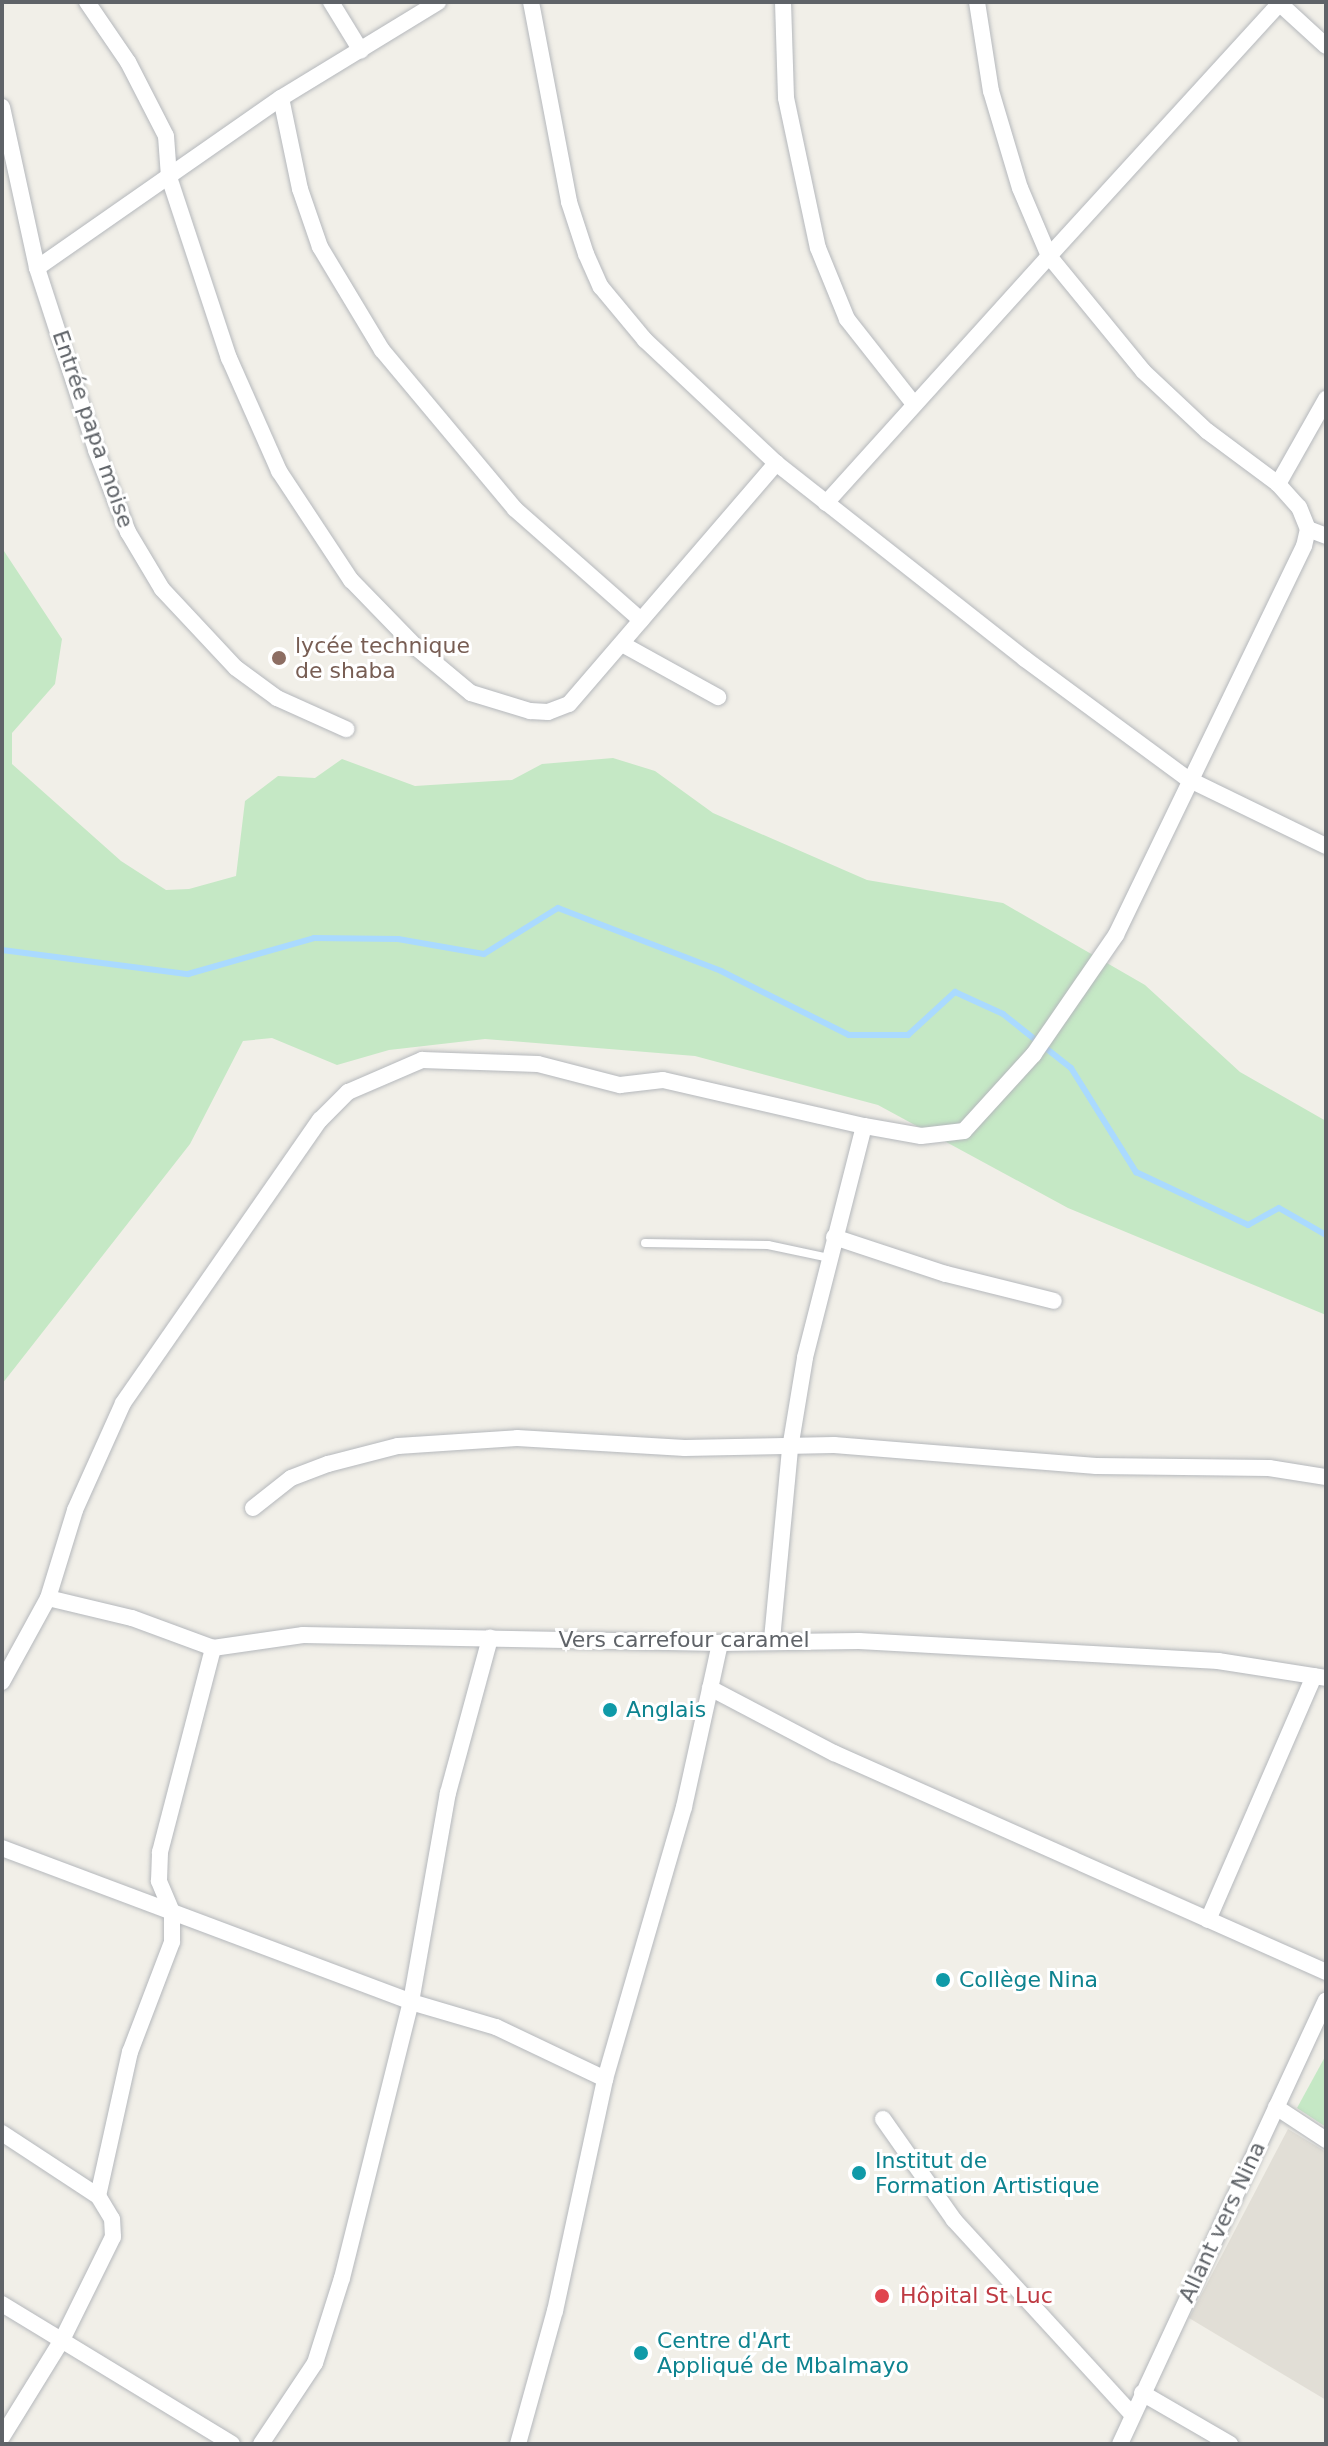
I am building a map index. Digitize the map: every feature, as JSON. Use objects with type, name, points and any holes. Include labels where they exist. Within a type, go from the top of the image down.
[{"type":"street","points":[[87,2],[128,62],[166,136],[169,177],[229,358],[279,471],[351,580],[418,649],[471,693],[548,712],[584,692],[641,620],[776,463]]},
{"type":"street","points":[[331,2],[361,51]]},
{"type":"street","points":[[37,268],[281,98],[438,2]]},
{"type":"street","points":[[531,2],[569,202],[601,287],[676,373],[776,463],[826,503],[1188,779],[1326,846]]},
{"type":"street","points":[[783,2],[786,98],[818,248],[847,319],[913,403]]},
{"type":"street","points":[[2,1682],[48,1598],[75,1510],[123,1403],[320,1120],[348,1092],[422,1060],[538,1064],[620,1085],[663,1080],[921,1136],[964,1131],[1034,1054],[1116,935],[1188,779],[1304,546],[1308,529],[1299,507],[1278,484],[1207,431],[1143,371],[1049,256],[1020,188],[991,91],[977,2]]},
{"type":"street","points":[[826,503],[913,403],[1279,3],[1326,46]]},
{"type":"street","points":[[281,98],[300,189],[320,247],[382,350],[515,509],[641,620]]},
{"type":"street","name":"Entrée papa moise","points":[[2,107],[37,268],[96,450],[128,532],[162,589],[236,668],[277,698],[346,729]]},
{"type":"street","points":[[1278,484],[1326,399]]},
{"type":"street","points":[[1308,529],[1326,536]]},
{"type":"street","points":[[622,644],[718,697]]},
{"type":"street","points":[[772,1641],[790,1449],[829,1258],[864,1126]]},
{"type":"street","points":[[834,1237],[1054,1301]]},
{"type":"street","points":[[253,1508],[291,1478],[398,1446],[517,1438],[790,1449],[834,1445],[1096,1466],[1269,1468],[1326,1477]]},
{"type":"street","name":"Vers carrefour caramel","points":[[48,1598],[132,1618],[213,1648],[303,1635],[720,1643],[859,1641],[1218,1661],[1320,1677]]},
{"type":"street","points":[[261,2444],[315,2363],[342,2278],[411,2002],[448,1793],[490,1638]]},
{"type":"street","points":[[518,2444],[552,2325],[605,2079],[684,1807],[720,1643]]},
{"type":"street","points":[[98,2196],[130,2052],[172,1942],[172,1912],[159,1881],[160,1852],[213,1648]]},
{"type":"street","points":[[1208,1920],[1320,1677]]},
{"type":"street","points":[[710,1688],[834,1753],[1326,1972]]},
{"type":"street","points":[[2,1848],[411,2002],[496,2027],[605,2079]]},
{"type":"street","name":"Allant vers Nina","points":[[1120,2444],[1326,2001]]},
{"type":"street","points":[[1276,2107],[1326,2140]]},
{"type":"street","points":[[883,2119],[954,2220],[1132,2414]]},
{"type":"street","points":[[2,2133],[98,2196],[112,2219],[113,2237],[62,2340],[2,2437]]},
{"type":"street","points":[[2,2304],[232,2444]]},
{"type":"street","points":[[1142,2393],[1230,2444]]},
{"type":"lane","points":[[645,1243],[768,1245],[829,1258]]},
{"type":"shaded area","points":[[1288,2129],[1326,2152],[1326,2400],[1189,2318]]},
{"type":"green space","points":[[2,548],[62,639],[55,684],[12,733],[12,764],[121,861],[166,890],[189,889],[236,876],[245,801],[278,776],[315,778],[342,759],[415,786],[512,780],[542,764],[613,758],[655,771],[713,813],[867,880],[1003,903],[1145,985],[1240,1072],[1326,1121],[1326,1315],[1068,1208],[878,1105],[695,1056],[485,1039],[389,1050],[337,1065],[272,1038],[243,1041],[190,1144],[2,1384]]},
{"type":"green space","points":[[1326,2055],[1326,2127],[1297,2108]]},
{"type":"waterway","points":[[2,950],[188,974],[314,938],[398,939],[484,954],[558,908],[721,971],[849,1035],[908,1035],[955,992],[1003,1014],[1071,1068],[1136,1172],[1248,1225],[1279,1208],[1326,1235]]},
{"type":"place","name":"lycée technique de shaba","points":[[279,658]]},
{"type":"place","name":"Anglais","points":[[610,1710]]},
{"type":"place","name":"Collège Nina","points":[[943,1980]]},
{"type":"place","name":"Institut de Formation Artistique","points":[[859,2173]]},
{"type":"place","name":"Hôpital St Luc","points":[[882,2296]]},
{"type":"place","name":"Centre d'Art Appliqué de Mbalmayo","points":[[641,2353]]}]
